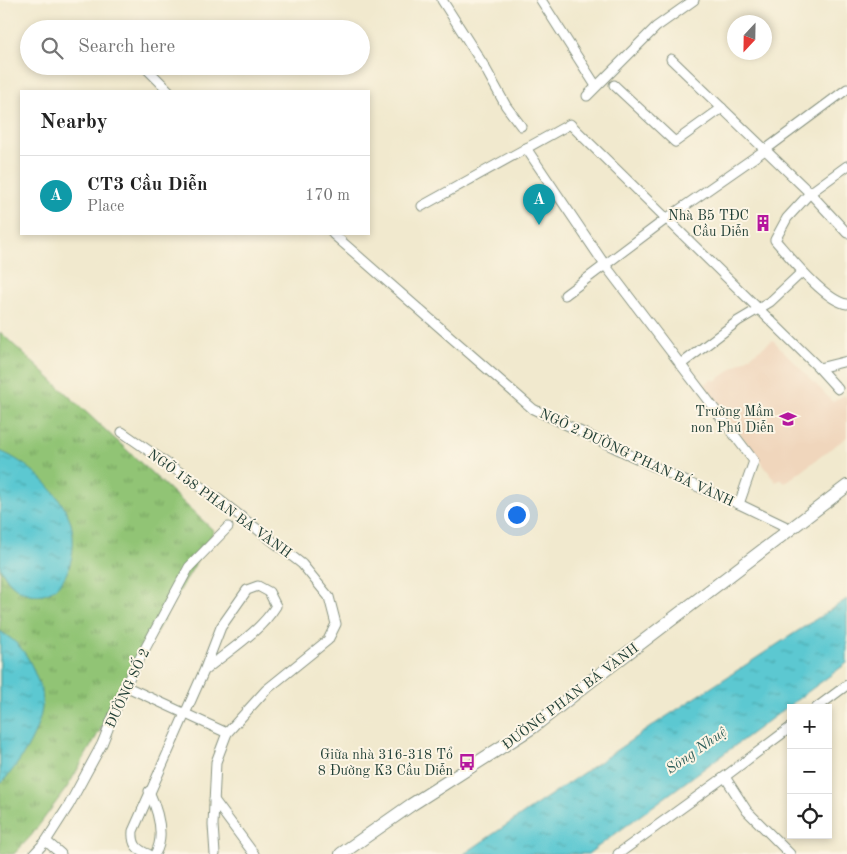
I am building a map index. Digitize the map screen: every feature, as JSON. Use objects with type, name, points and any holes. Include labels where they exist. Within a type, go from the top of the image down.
[{"type":"street","points":[[442,0],[484,66],[506,106],[521,126]]},
{"type":"street","points":[[541,0],[596,86]]},
{"type":"street","points":[[587,96],[656,27],[694,0]]},
{"type":"street","points":[[671,59],[810,193],[847,233]]},
{"type":"street","points":[[153,75],[168,90]]},
{"type":"street","points":[[614,85],[675,142],[722,108]]},
{"type":"street","points":[[565,295],[666,219],[765,150],[847,89]]},
{"type":"street","points":[[422,206],[570,124],[819,368],[838,389]]},
{"type":"street","points":[[526,148],[605,265],[754,461],[739,504]]},
{"type":"street","points":[[847,166],[810,193],[787,218],[776,240],[802,272],[839,302],[847,304]]},
{"type":"street","name":"NGÕ 2 ĐƯỜNG PHAN BÁ VÀNH","points":[[334,235],[533,409],[689,483],[792,529]]},
{"type":"street","points":[[680,365],[738,321],[770,302],[802,272]]},
{"type":"street","points":[[819,368],[847,362]]},
{"type":"street","name":"NGÕ 158 PHAN BÁ VÀNH","points":[[122,432],[221,501],[302,564],[329,597],[336,624],[328,640],[266,690],[226,733],[216,762],[213,825],[215,854]]},
{"type":"street","name":"ĐƯỜNG PHAN BÁ VÀNH","points":[[341,854],[411,805],[533,727],[847,486]]},
{"type":"street","name":"ĐƯỜNG SỐ 2","points":[[34,854],[46,841],[69,805],[102,744],[125,686],[189,567],[228,528]]},
{"type":"street","points":[[148,854],[137,847],[132,840],[132,831],[185,715],[222,627],[247,590],[258,586],[269,592],[276,606],[271,614],[242,642],[204,671]]},
{"type":"street","points":[[821,704],[847,685]]},
{"type":"street","points":[[125,686],[226,733]]},
{"type":"street","points":[[618,854],[787,730]]},
{"type":"street","points":[[725,777],[747,810],[790,854]]},
{"type":"street","points":[[149,791],[157,810],[159,830],[159,847],[155,854]]},
{"type":"street","points":[[214,800],[254,854]]},
{"type":"street","points":[[46,841],[61,854]]},
{"type":"shaded area","name":"Trường Mầm non Phú Diễn","points":[[773,340],[833,402],[844,395],[847,398],[847,437],[785,483],[782,479],[776,482],[704,385],[712,379],[715,381]]},
{"type":"green space","points":[[0,332],[214,531],[68,786],[31,836],[14,854],[0,854]]},
{"type":"water","points":[[0,451],[21,462],[40,477],[56,495],[68,515],[72,527],[72,554],[69,568],[63,580],[54,589],[43,594],[29,594],[19,590],[8,580],[0,567]]},
{"type":"water","name":"Sông Nhuệ","points":[[847,599],[847,663],[791,704],[787,704],[787,707],[588,854],[464,854],[658,722]]},
{"type":"water","points":[[0,631],[17,644],[29,660],[41,690],[42,704],[36,729],[30,742],[16,766],[0,784]]},
{"type":"place","name":"Nhà B5 TĐC Cầu Diễn","points":[[763,223]]},
{"type":"place","name":"CT3 Cầu Diễn","points":[[539,225]]},
{"type":"place","name":"Trường Mầm non Phú Diễn","points":[[788,419]]},
{"type":"place","name":"Giữa nhà 316-318 Tổ 8 Đường K3 Cầu Diễn","points":[[467,762]]}]
